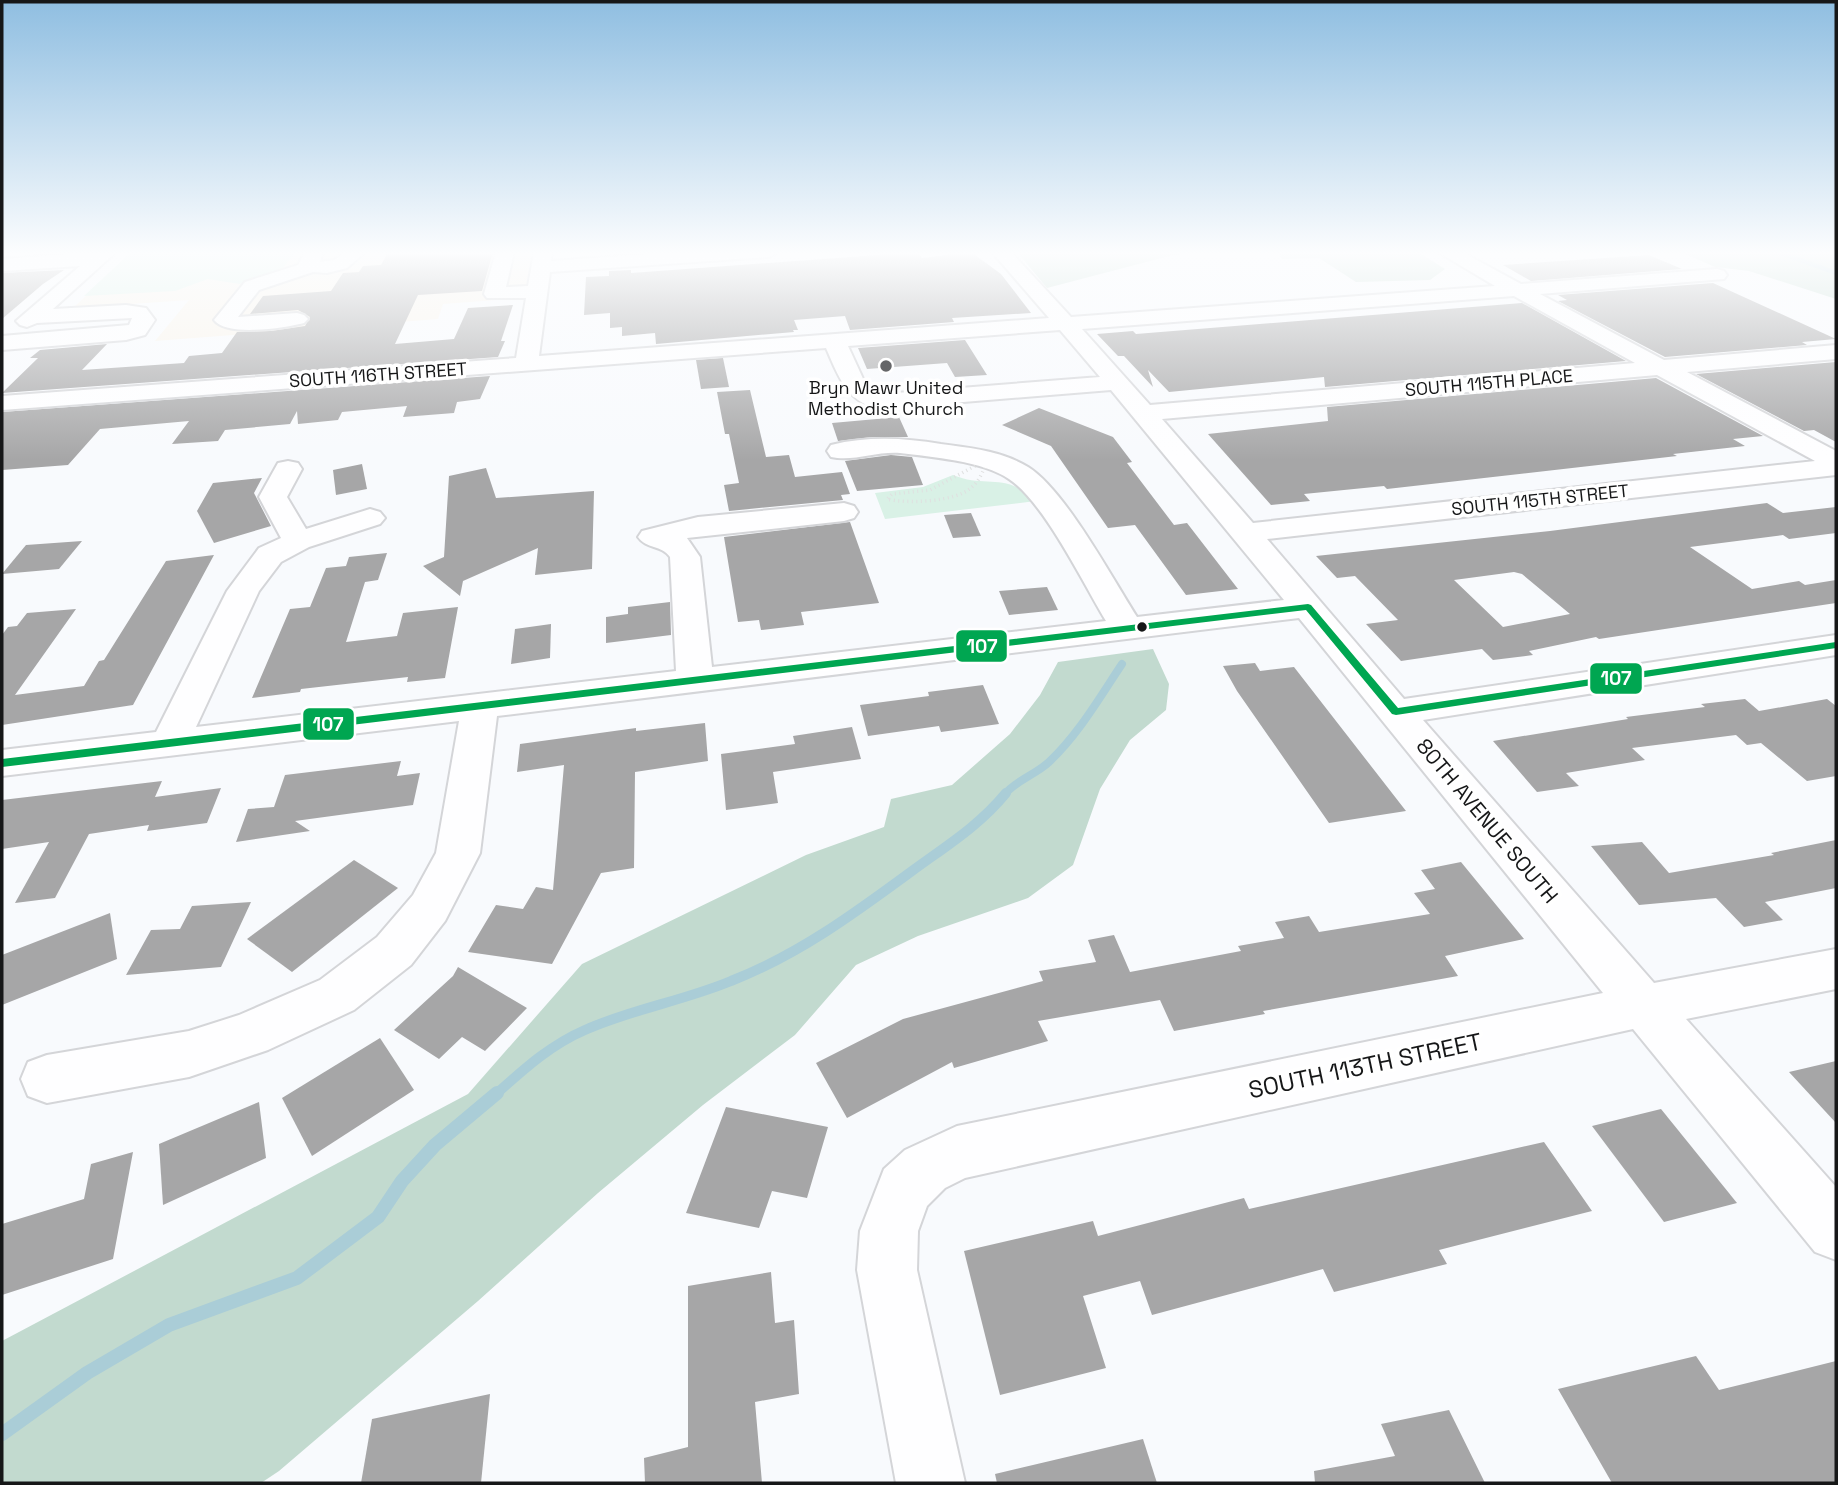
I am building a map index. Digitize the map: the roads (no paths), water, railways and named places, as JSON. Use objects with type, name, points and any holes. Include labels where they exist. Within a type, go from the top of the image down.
[{"type":"street","points":[[2,324],[20,321]]},
{"type":"street","points":[[2,343],[27,321]]},
{"type":"street","points":[[2,343],[126,334],[137,330],[143,321]]},
{"type":"street","points":[[228,321],[233,324],[268,321]]},
{"type":"street","points":[[526,365],[532,321]]},
{"type":"street","name":"80TH AVENUE SOUTH","points":[[1064,321],[1836,1231]]},
{"type":"street","name":"SOUTH 116TH STREET","points":[[2,403],[1102,321]]},
{"type":"street","points":[[1577,321],[1836,464]]},
{"type":"street","points":[[834,341],[855,387],[878,402],[1116,383]]},
{"type":"street","name":"SOUTH 115TH PLACE","points":[[1141,413],[1836,352]]},
{"type":"street","points":[[840,451],[894,445],[988,458],[1020,473],[1046,498],[1126,626]]},
{"type":"street","name":"SOUTH 115TH STREET","points":[[1244,533],[1836,464]]},
{"type":"street","points":[[288,469],[273,497],[298,541]]},
{"type":"street","points":[[695,681],[685,557],[676,544],[653,537],[698,526],[844,512]]},
{"type":"street","points":[[170,741],[243,591],[270,555],[298,541],[370,518]]},
{"type":"street","points":[[2,763],[170,741],[695,681],[1126,626],[1308,607]]},
{"type":"street","points":[[1396,712],[1836,645]]},
{"type":"street","points":[[47,1079],[188,1054],[250,1034],[337,995],[394,951],[429,908],[458,853],[480,707]]},
{"type":"street","name":"SOUTH 113TH STREET","points":[[930,1483],[887,1270],[889,1231],[904,1189],[925,1169],[957,1153],[1643,1006],[1836,969]]},
{"type":"waterway","points":[[1006,793],[1044,767],[1070,740],[1122,664]]},
{"type":"waterway","points":[[495,1095],[537,1059],[572,1036],[621,1016],[731,981],[803,946],[962,835],[985,816],[1006,793]]},
{"type":"waterway","points":[[2,1434],[87,1373],[169,1325],[297,1278],[378,1217],[402,1181],[435,1145],[497,1093]]},
{"type":"place","name":"Bryn Mawr United Methodist Church","points":[[886,366]]}]
